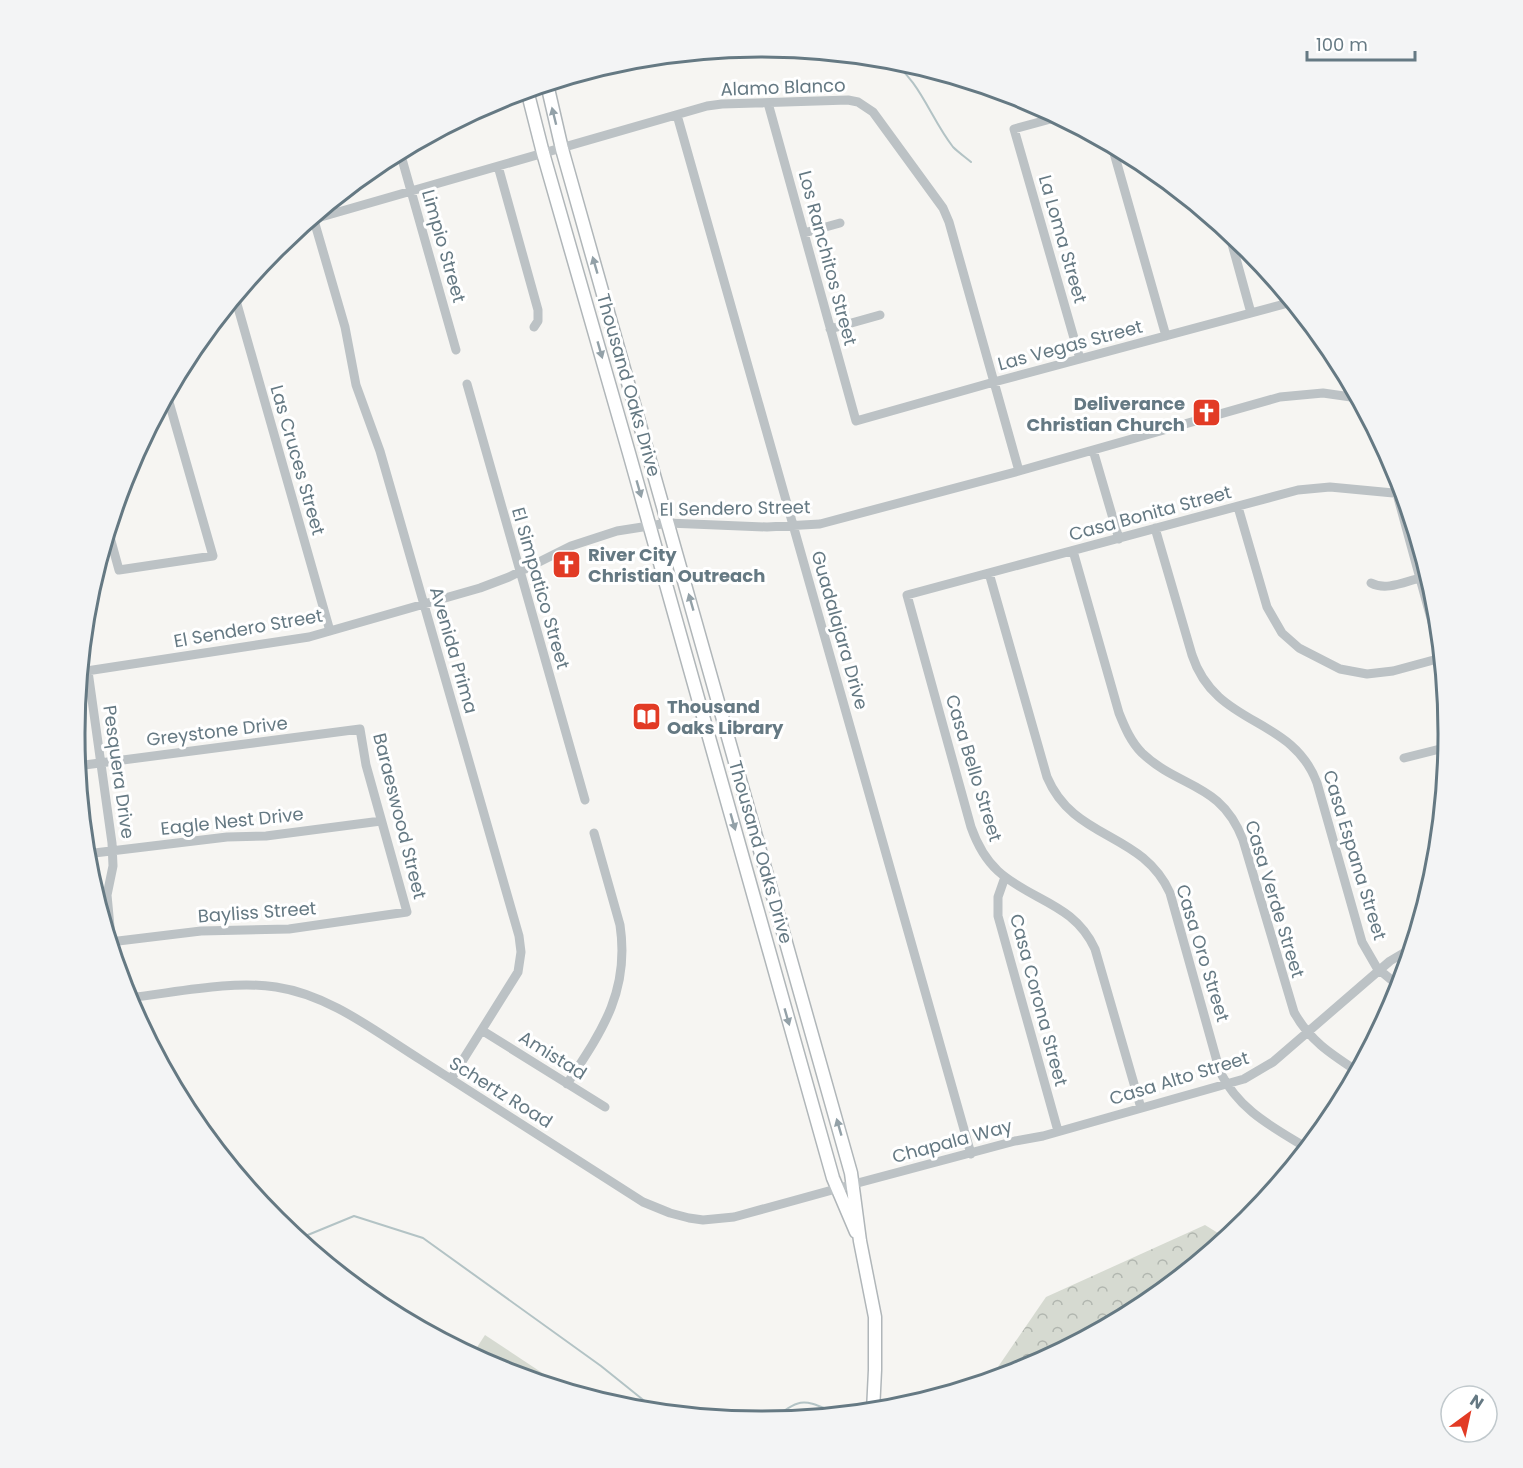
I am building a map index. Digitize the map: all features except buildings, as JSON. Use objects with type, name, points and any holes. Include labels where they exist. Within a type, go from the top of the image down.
[{"type":"main road","name":"Thousand Oaks Drive","points":[[549,92],[562,148],[854,1184],[860,1241],[875,1317],[874,1401]]},
{"type":"main road","name":"Thousand Oaks Drive","points":[[529,99],[836,1189],[860,1241]]},
{"type":"street","name":"Alamo Blanco","points":[[328,214],[722,104],[848,100],[858,102],[873,112],[943,208],[949,222],[1019,471]]},
{"type":"street","name":"Los Ranchitos Street","points":[[768,103],[856,421]]},
{"type":"street","name":"Guadalajara Drive","points":[[677,115],[971,1154]]},
{"type":"street","name":"La Loma Street","points":[[1046,120],[1014,129],[1080,359]]},
{"type":"street","points":[[1115,157],[1166,336]]},
{"type":"street","name":"Limpio Street","points":[[402,161],[456,350]]},
{"type":"street","points":[[498,166],[538,310],[538,321],[534,327]]},
{"type":"street","points":[[804,232],[840,223]]},
{"type":"street","name":"Avenida Prima","points":[[316,224],[345,327],[356,385],[380,451],[519,936],[521,952],[518,972],[452,1079]]},
{"type":"street","points":[[1233,249],[1251,313]]},
{"type":"street","name":"Las Vegas Street","points":[[856,421],[1284,304]]},
{"type":"street","name":"Las Cruces Street","points":[[238,306],[330,631]]},
{"type":"street","points":[[830,329],[880,315]]},
{"type":"street","name":"El Simpatico Street","points":[[466,384],[585,800]]},
{"type":"street","name":"El Sendero Street","points":[[88,670],[295,640],[330,631],[480,588],[520,572],[571,546],[617,531],[668,523],[749,527],[820,524],[1281,397],[1323,393],[1348,397]]},
{"type":"street","points":[[112,545],[119,570],[213,556],[170,405]]},
{"type":"street","points":[[1093,450],[1119,539]]},
{"type":"street","name":"Casa Bonita Street","points":[[907,595],[1312,488],[1330,487],[1394,493]]},
{"type":"street","points":[[1238,507],[1267,607],[1282,633],[1299,648],[1340,669],[1367,674],[1393,671],[1434,658]]},
{"type":"street","name":"Casa Espana Street","points":[[1155,528],[1192,655],[1204,682],[1224,703],[1292,744],[1304,757],[1313,773],[1366,950],[1379,970],[1392,980]]},
{"type":"street","name":"Casa Verde Street","points":[[1073,551],[1125,729],[1147,757],[1218,801],[1234,820],[1243,840],[1293,1012],[1323,1049],[1351,1067]]},
{"type":"street","name":"Casa Oro Street","points":[[989,573],[1051,786],[1060,801],[1073,815],[1144,858],[1162,878],[1170,893],[1217,1061],[1226,1084],[1235,1098],[1250,1112],[1300,1144]]},
{"type":"street","points":[[1371,583],[1387,587],[1419,578]]},
{"type":"street","name":"Casa Bello Street","points":[[907,595],[971,827],[983,854],[1005,877],[1069,915],[1087,934],[1095,949],[1141,1108]]},
{"type":"street","name":"Pesquera Drive","points":[[87,684],[101,762],[113,850],[112,873],[106,895],[107,905]]},
{"type":"street","name":"Greystone Drive","points":[[86,765],[360,729]]},
{"type":"street","name":"Baraeswood Street","points":[[360,729],[366,765],[407,912]]},
{"type":"street","points":[[1404,758],[1438,750]]},
{"type":"street","name":"Eagle Nest Drive","points":[[96,853],[227,837],[267,836],[381,821]]},
{"type":"street","points":[[567,1084],[607,1021],[621,973],[623,948],[620,925],[594,833]]},
{"type":"street","name":"Casa Corona Street","points":[[1005,877],[998,897],[998,916],[1058,1131]]},
{"type":"street","name":"Bayliss Street","points":[[118,943],[201,931],[288,929],[407,912]]},
{"type":"street","name":"Casa Alto Street","points":[[1058,1131],[1244,1079],[1264,1069],[1403,952]]},
{"type":"street","name":"Schertz Road","points":[[138,997],[245,985],[277,987],[338,1008],[643,1202],[670,1213],[703,1220],[734,1217],[854,1184]]},
{"type":"street","name":"Amistad","points":[[483,1031],[605,1107]]},
{"type":"street","name":"Chapala Way","points":[[854,1184],[1058,1131]]},
{"type":"green space","points":[[1205,1225],[1218,1233],[1174,1271],[1138,1297],[1061,1341],[997,1368],[1046,1297]]},
{"type":"green space","points":[[485,1335],[547,1376],[502,1359],[477,1348]]},
{"type":"waterway","points":[[904,72],[917,88],[953,147],[971,162]]},
{"type":"waterway","points":[[307,1235],[354,1216],[423,1238],[601,1366],[644,1400]]},
{"type":"waterway","points":[[785,1410],[803,1403],[824,1408]]},
{"type":"place","name":"Deliverance Christian Church","points":[[1206,413]]},
{"type":"place","name":"River City Christian Outreach","points":[[567,564]]},
{"type":"place","name":"Thousand Oaks Library","points":[[646,716]]}]
